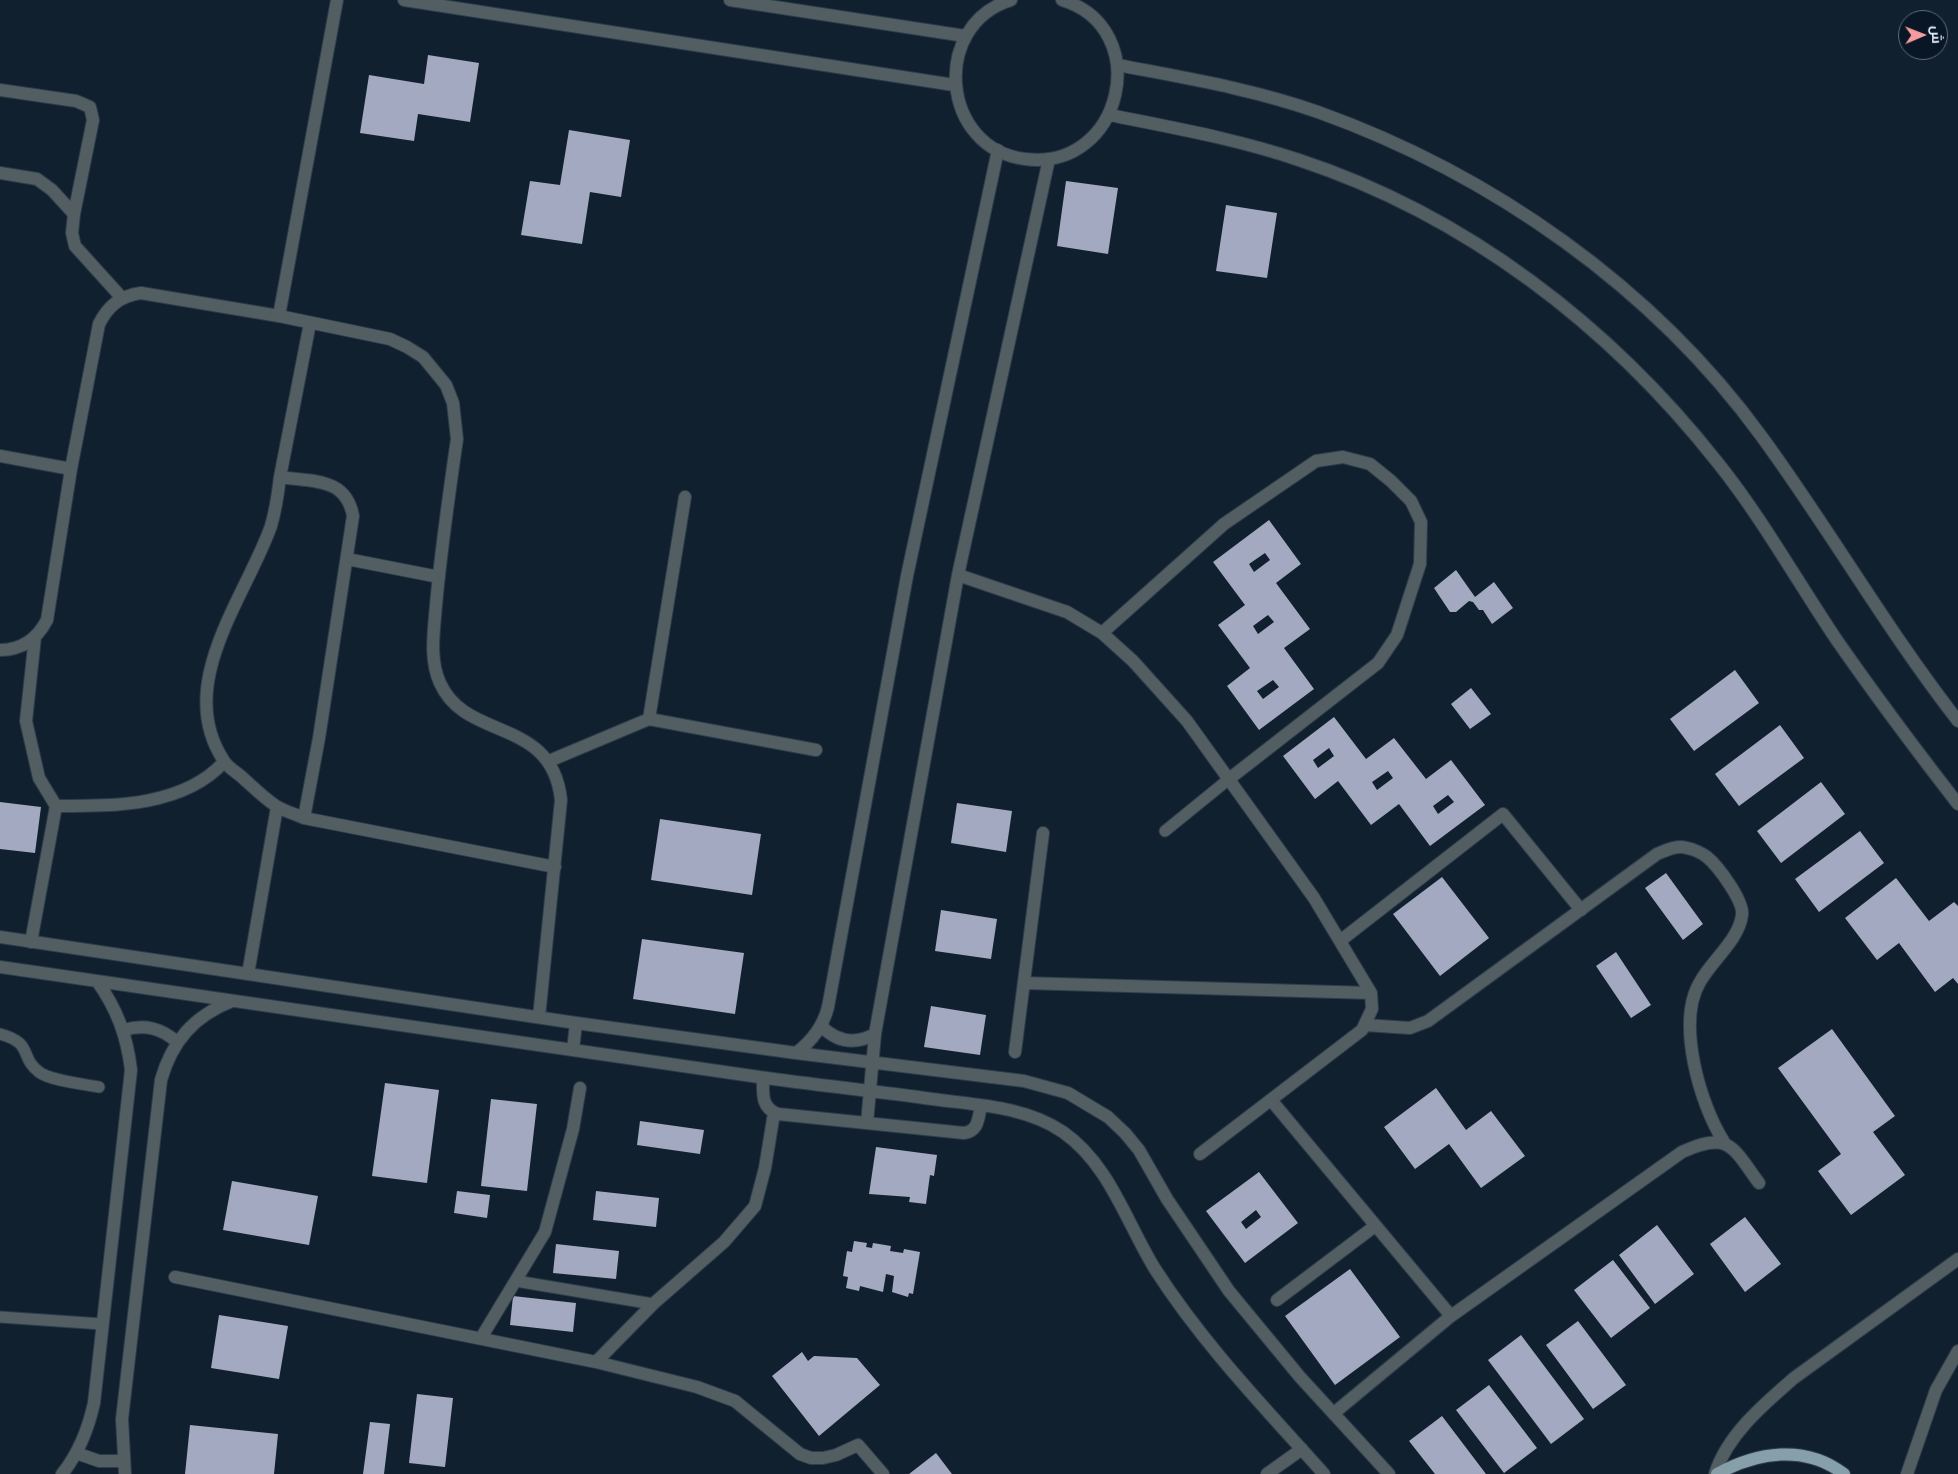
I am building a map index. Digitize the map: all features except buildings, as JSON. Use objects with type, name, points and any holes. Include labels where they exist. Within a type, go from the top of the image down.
[{"type":"main road","points":[[1716,1474],[1738,1462],[1762,1455],[1788,1454],[1814,1458],[1844,1474]]},
{"type":"street","points":[[279,316],[337,0]]},
{"type":"street","points":[[404,0],[954,85]]},
{"type":"street","points":[[730,0],[965,36]]},
{"type":"street","points":[[1011,0],[1001,3],[981,17],[965,36],[955,68],[954,85],[961,112],[977,135],[998,150],[1024,160],[1049,159],[1074,151],[1095,136],[1110,115],[1118,90],[1118,64],[1109,39],[1093,18],[1068,1]]},
{"type":"street","points":[[1118,64],[1241,89],[1317,112],[1391,141],[1488,192],[1530,218],[1594,264],[1661,324],[1710,373],[1761,435],[1878,610],[1958,721]]},
{"type":"street","points":[[0,90],[76,101],[90,107],[93,120],[74,214],[72,233],[75,246],[122,298]]},
{"type":"street","points":[[1110,115],[1229,139],[1301,160],[1371,188],[1438,221],[1494,255],[1563,304],[1626,360],[1672,408],[1720,466],[1836,638],[1958,804]]},
{"type":"street","points":[[796,1053],[813,1038],[821,1026],[830,998],[907,576],[998,150]]},
{"type":"street","points":[[867,1123],[875,1034],[958,575],[1049,159]]},
{"type":"street","points":[[0,173],[37,179],[52,190],[74,214]]},
{"type":"street","points":[[0,650],[18,648],[35,637],[45,625],[51,610],[71,469],[99,324],[112,305],[122,298],[131,295],[150,294],[279,316],[390,339],[422,357],[446,385],[456,421],[456,439],[438,577],[433,659],[440,686],[458,707],[531,744],[549,761],[558,780],[561,800],[539,1017]]},
{"type":"street","points":[[310,323],[280,477],[278,501],[270,527],[223,628],[207,691],[206,712],[210,732],[224,762],[277,807],[304,818],[555,867]]},
{"type":"street","points":[[0,456],[71,469]]},
{"type":"street","points":[[1102,632],[1224,524],[1316,460],[1343,457],[1370,464],[1411,500],[1421,522],[1420,564],[1397,635],[1378,663],[1229,779]]},
{"type":"street","points":[[280,477],[330,484],[340,489],[347,497],[353,516],[319,738],[304,818]]},
{"type":"street","points":[[649,719],[685,497]]},
{"type":"street","points":[[347,559],[438,577]]},
{"type":"street","points":[[958,575],[1067,612],[1102,632],[1133,661],[1187,721],[1229,779],[1314,898],[1371,993],[1372,1009],[1362,1030],[1200,1154]]},
{"type":"street","points":[[31,942],[56,806],[39,778],[26,721],[35,637]]},
{"type":"street","points":[[549,761],[649,719],[816,750]]},
{"type":"street","points":[[56,806],[110,806],[161,797],[190,788],[212,776],[224,762]]},
{"type":"street","points":[[248,974],[277,807]]},
{"type":"street","points":[[1340,940],[1503,814],[1581,910]]},
{"type":"street","points":[[1016,1052],[1043,833]]},
{"type":"street","points":[[1365,1025],[1410,1028],[1428,1021],[1657,854],[1670,848],[1685,847],[1707,857],[1741,903],[1743,914],[1739,928],[1698,984],[1693,1002],[1691,1051],[1704,1102],[1712,1124],[1724,1142],[1734,1150],[1759,1183]]},
{"type":"street","points":[[0,938],[539,1017],[1046,1086],[1068,1094],[1108,1117],[1139,1150],[1167,1199],[1229,1291],[1264,1335],[1389,1474]]},
{"type":"street","points":[[0,966],[763,1078],[870,1090],[981,1106],[1018,1112],[1040,1119],[1060,1130],[1094,1160],[1107,1179],[1155,1268],[1188,1316],[1224,1362],[1324,1474]]},
{"type":"street","points":[[62,1474],[76,1453],[89,1424],[94,1403],[132,1070],[124,1030],[108,996],[97,981]]},
{"type":"street","points":[[1024,983],[1371,993]]},
{"type":"street","points":[[76,1453],[99,1462],[125,1468],[122,1419],[161,1080],[165,1064],[177,1042],[193,1023],[205,1014],[232,1001]]},
{"type":"street","points":[[572,1050],[576,1022]]},
{"type":"street","points":[[821,1026],[837,1038],[846,1041],[866,1039],[875,1034]]},
{"type":"street","points":[[124,1030],[143,1027],[153,1028],[162,1031],[177,1042]]},
{"type":"street","points":[[763,1078],[764,1103],[774,1113],[968,1133],[976,1126],[981,1106]]},
{"type":"street","points":[[481,1338],[545,1232],[573,1129],[580,1088]]},
{"type":"street","points":[[1270,1100],[1450,1316]]},
{"type":"street","points":[[596,1362],[653,1304],[724,1242],[755,1206],[765,1168],[774,1113]]},
{"type":"street","points":[[1334,1413],[1450,1316],[1682,1152],[1704,1142],[1724,1142]]},
{"type":"street","points":[[1277,1300],[1375,1226]]},
{"type":"street","points":[[1716,1474],[1720,1459],[1736,1437],[1773,1396],[1794,1378],[1958,1259]]},
{"type":"street","points":[[175,1277],[596,1362],[697,1387],[735,1401],[800,1454],[811,1458],[823,1458],[836,1455],[858,1445],[883,1474]]},
{"type":"street","points":[[1907,1474],[1936,1390],[1958,1351]]},
{"type":"street","points":[[1267,1474],[1302,1449]]},
{"type":"lane","points":[[1165,830],[1229,779]]},
{"type":"lane","points":[[0,1034],[18,1040],[26,1050],[35,1068],[45,1076],[100,1087]]},
{"type":"lane","points":[[516,1281],[653,1304]]},
{"type":"lane","points":[[0,1316],[102,1324]]}]
